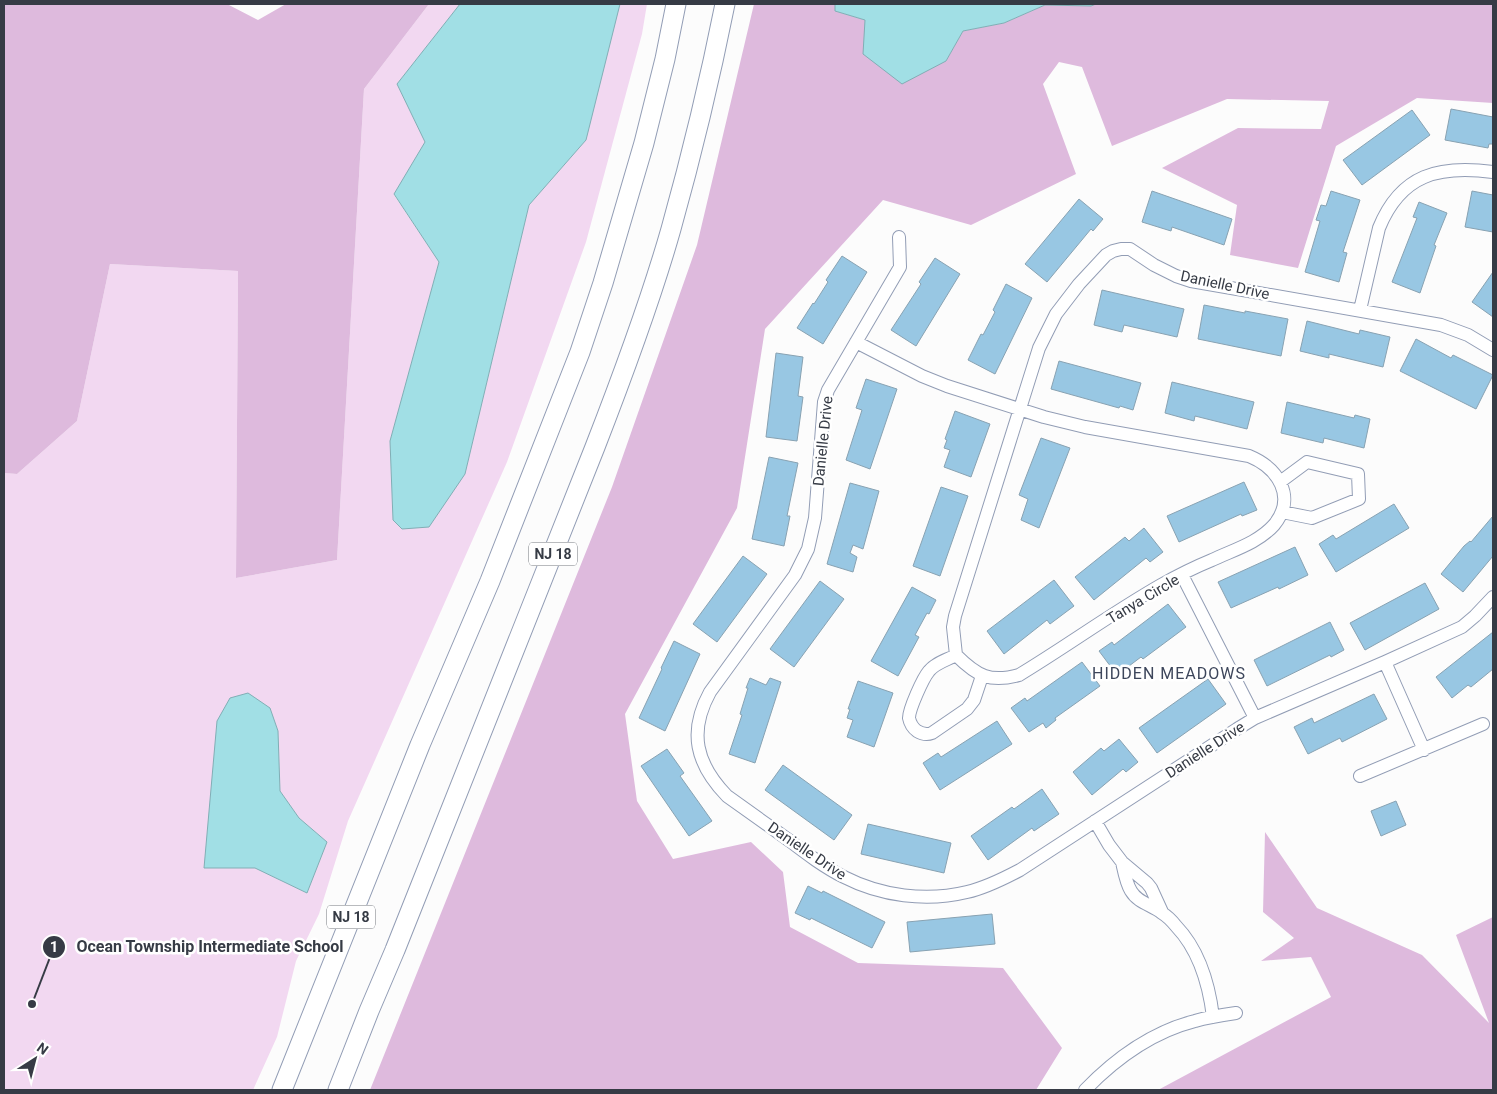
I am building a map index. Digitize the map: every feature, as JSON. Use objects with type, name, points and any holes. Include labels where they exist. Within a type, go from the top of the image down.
[{"type":"highway","name":"NJ 18","points":[[282,1090],[420,745],[490,581],[580,352],[603,283],[644,143],[665,59],[676,4]]},
{"type":"highway","name":"NJ 18","points":[[338,1090],[592,456],[629,356],[670,231],[689,165],[725,4]]},
{"type":"highway","points":[[349,1090],[395,950]]},
{"type":"street","points":[[1360,310],[1379,228],[1392,202],[1401,192],[1411,183],[1427,175],[1454,171],[1493,172]]},
{"type":"street","name":"Danielle Drive","points":[[900,237],[900,267],[828,390],[824,402],[815,518],[808,549],[795,575],[705,701],[700,716],[699,751],[705,768],[716,784],[727,796],[824,866],[864,886],[882,892],[902,895],[946,896],[986,886],[1020,870],[1255,718],[1462,627],[1493,598]]},
{"type":"street","name":"Danielle Drive","points":[[1020,409],[1039,348],[1056,314],[1079,284],[1106,255],[1121,248],[1130,249],[1154,265],[1191,281],[1441,325],[1468,335],[1493,350]]},
{"type":"street","points":[[856,342],[922,376],[1020,409],[1086,427],[1249,456],[1267,465],[1280,482],[1284,492],[1282,512],[1312,518],[1359,499],[1358,474],[1307,462],[1280,482]]},
{"type":"street","points":[[956,655],[930,669],[924,677],[909,718],[916,730],[928,734],[932,733],[967,709],[974,700],[982,676],[969,668],[956,655],[953,627],[1020,409]]},
{"type":"street","name":"Tanya Circle","points":[[982,676],[1002,678],[1019,675],[1161,585],[1252,542],[1275,524],[1282,512]]},
{"type":"street","points":[[1182,574],[1255,718]]},
{"type":"street","points":[[1385,662],[1424,750]]},
{"type":"street","points":[[1360,776],[1483,724]]},
{"type":"street","points":[[1095,822],[1122,862],[1151,888],[1162,912],[1184,936],[1199,960],[1210,993],[1213,1017]]},
{"type":"street","points":[[1122,862],[1127,882],[1136,898],[1162,912]]},
{"type":"street","points":[[1085,1090],[1118,1060],[1139,1046],[1178,1026],[1236,1013]]},
{"type":"shaded area","points":[[4,4],[227,4],[258,20],[286,4],[429,4],[364,89],[337,560],[236,578],[238,271],[110,264],[77,421],[17,474],[4,473]]},
{"type":"shaded area","points":[[429,4],[460,4],[397,84],[425,142],[394,195],[439,262],[390,441],[393,520],[402,529],[465,474],[529,205],[586,140],[620,4],[647,4],[642,34],[586,242],[507,462],[348,821],[319,914],[296,961],[277,1037],[253,1090],[4,1090],[4,473],[17,474],[77,421],[110,264],[238,271],[236,578],[337,560],[364,89]],"holes":[[[270,708],[278,731],[280,791],[299,818],[327,842],[307,893],[255,868],[204,868]]]},
{"type":"shaded area","points":[[754,4],[835,4],[835,11],[865,20],[946,61],[963,31],[1004,23],[1045,5],[1493,4],[1493,103],[1417,98],[1336,146],[1298,268],[1230,255],[1237,205],[1162,168],[1238,128],[1321,129],[1329,101],[1227,99],[1112,146],[1082,67],[1059,62],[1043,84],[1076,174],[971,225],[883,200],[765,329],[737,508],[625,714],[637,801],[673,859],[751,842],[783,872],[790,927],[858,963],[1003,968],[1062,1048],[1036,1090],[370,1090],[612,487],[697,245]]},
{"type":"shaded area","points":[[1265,832],[1317,908],[1422,955],[1489,1023],[1456,935],[1493,917],[1493,1090],[1158,1090],[1331,997],[1311,957],[1261,961],[1294,938],[1263,912]]},
{"type":"water","points":[[460,4],[620,4],[586,140],[529,205],[465,474],[429,527],[402,529],[393,520],[390,441],[439,262],[394,194],[425,142],[397,84]]},
{"type":"water","points":[[835,4],[1096,4],[1091,6],[1045,5],[1004,23],[963,31],[946,61],[902,84],[863,54],[865,20],[835,11]]},
{"type":"water","points":[[248,693],[270,708],[278,731],[280,791],[299,818],[327,842],[307,893],[255,868],[204,868],[217,721],[230,698]]},
{"type":"building","points":[[1451,109],[1493,117],[1493,144],[1489,144],[1488,148],[1445,140]]},
{"type":"building","points":[[1412,110],[1430,135],[1362,185],[1343,160]]},
{"type":"building","points":[[1152,191],[1232,219],[1224,245],[1172,227],[1171,231],[1142,222]]},
{"type":"building","points":[[1331,191],[1360,200],[1343,252],[1347,253],[1339,282],[1305,272],[1320,221],[1316,220],[1321,205],[1326,206]]},
{"type":"building","points":[[1472,191],[1493,195],[1493,232],[1465,227]]},
{"type":"building","points":[[1079,199],[1103,219],[1093,231],[1091,229],[1047,282],[1025,264]]},
{"type":"building","points":[[1419,202],[1447,213],[1434,245],[1436,246],[1420,293],[1392,282],[1417,218],[1413,217]]},
{"type":"building","points":[[842,256],[867,272],[823,344],[797,328],[828,282],[826,280]]},
{"type":"building","points":[[935,258],[960,274],[916,346],[891,330],[921,284],[919,282]]},
{"type":"building","points":[[1493,272],[1493,317],[1472,302]]},
{"type":"building","points":[[1006,284],[1032,298],[995,374],[968,360],[995,312],[993,310]]},
{"type":"building","points":[[1102,290],[1184,309],[1177,337],[1124,325],[1122,332],[1094,325]]},
{"type":"building","points":[[1204,305],[1288,319],[1281,356],[1198,339]]},
{"type":"building","points":[[1307,321],[1359,334],[1360,330],[1390,337],[1383,367],[1329,354],[1329,358],[1300,351]]},
{"type":"building","points":[[1416,339],[1451,358],[1453,355],[1493,375],[1476,409],[1400,371]]},
{"type":"building","points":[[776,353],[803,357],[798,396],[803,397],[797,441],[766,437]]},
{"type":"building","points":[[1059,361],[1141,383],[1133,410],[1120,406],[1119,408],[1051,389]]},
{"type":"building","points":[[866,379],[897,389],[870,469],[846,460],[862,410],[856,408]]},
{"type":"building","points":[[1172,382],[1254,402],[1247,429],[1195,416],[1194,421],[1165,413]]},
{"type":"building","points":[[1287,402],[1354,418],[1355,415],[1370,419],[1364,448],[1324,438],[1323,443],[1281,433]]},
{"type":"building","points":[[955,411],[990,424],[971,477],[944,467],[950,450],[944,448],[947,440],[945,439]]},
{"type":"building","points":[[1041,438],[1070,448],[1039,528],[1021,520],[1028,499],[1019,495]]},
{"type":"building","points":[[769,457],[798,463],[787,516],[790,516],[784,546],[752,539]]},
{"type":"building","points":[[1244,482],[1257,510],[1242,516],[1241,514],[1179,542],[1167,516]]},
{"type":"building","points":[[850,483],[879,491],[863,549],[853,545],[850,553],[857,557],[853,572],[827,564]]},
{"type":"building","points":[[941,487],[968,496],[940,576],[913,566]]},
{"type":"building","points":[[1394,504],[1409,528],[1336,572],[1319,544],[1333,535],[1336,539]]},
{"type":"building","points":[[1493,516],[1493,556],[1463,592],[1441,574],[1464,546],[1471,542]]},
{"type":"building","points":[[1144,528],[1163,552],[1150,562],[1146,558],[1094,600],[1075,577],[1125,537],[1129,541]]},
{"type":"building","points":[[1295,547],[1308,575],[1231,608],[1218,582]]},
{"type":"building","points":[[743,556],[767,574],[717,642],[693,624]]},
{"type":"building","points":[[1054,580],[1074,606],[1050,624],[1047,620],[1004,654],[987,631]]},
{"type":"building","points":[[820,581],[844,599],[794,667],[770,649]]},
{"type":"building","points":[[1425,583],[1439,609],[1365,650],[1350,623]]},
{"type":"building","points":[[912,587],[936,600],[915,635],[919,637],[898,676],[871,661]]},
{"type":"building","points":[[1168,604],[1186,627],[1143,659],[1141,657],[1117,675],[1099,651],[1112,642],[1114,645]]},
{"type":"building","points":[[1330,622],[1344,650],[1267,686],[1254,660]]},
{"type":"building","points":[[1493,632],[1493,669],[1471,687],[1468,685],[1452,698],[1436,677]]},
{"type":"building","points":[[674,641],[700,654],[665,731],[639,718]]},
{"type":"building","points":[[1082,662],[1100,686],[1055,718],[1056,720],[1046,728],[1043,723],[1029,732],[1011,708],[1025,698],[1027,701]]},
{"type":"building","points":[[750,678],[766,685],[770,678],[781,682],[755,763],[729,754],[742,715],[740,714]]},
{"type":"building","points":[[1208,679],[1226,704],[1157,753],[1139,728]]},
{"type":"building","points":[[858,681],[893,693],[874,747],[847,737],[853,720],[847,718],[850,709],[848,709]]},
{"type":"building","points":[[1374,694],[1387,719],[1342,742],[1340,738],[1308,754],[1294,727],[1312,718],[1314,723]]},
{"type":"building","points":[[997,721],[1012,744],[940,790],[923,763],[938,753],[941,757]]},
{"type":"building","points":[[1119,739],[1138,762],[1126,772],[1123,769],[1092,795],[1073,772],[1101,748],[1104,751]]},
{"type":"building","points":[[667,749],[684,773],[680,776],[712,821],[689,836],[641,766]]},
{"type":"building","points":[[783,765],[852,815],[834,840],[765,790]]},
{"type":"building","points":[[1042,789],[1059,814],[1034,831],[1032,828],[988,860],[971,836],[1012,807],[1014,809]]},
{"type":"building","points":[[1396,801],[1406,825],[1381,836],[1371,811]]},
{"type":"building","points":[[868,824],[951,843],[944,873],[861,854]]},
{"type":"building","points":[[808,886],[822,893],[823,891],[885,922],[872,948],[811,918],[810,920],[795,913]]},
{"type":"building","points":[[992,914],[995,944],[910,952],[907,922]]},
{"type":"place","name":"Ocean Township Intermediate School","points":[[32,1004]]},
{"type":"district","name":"HIDDEN MEADOWS","points":[[1169,673]]}]
